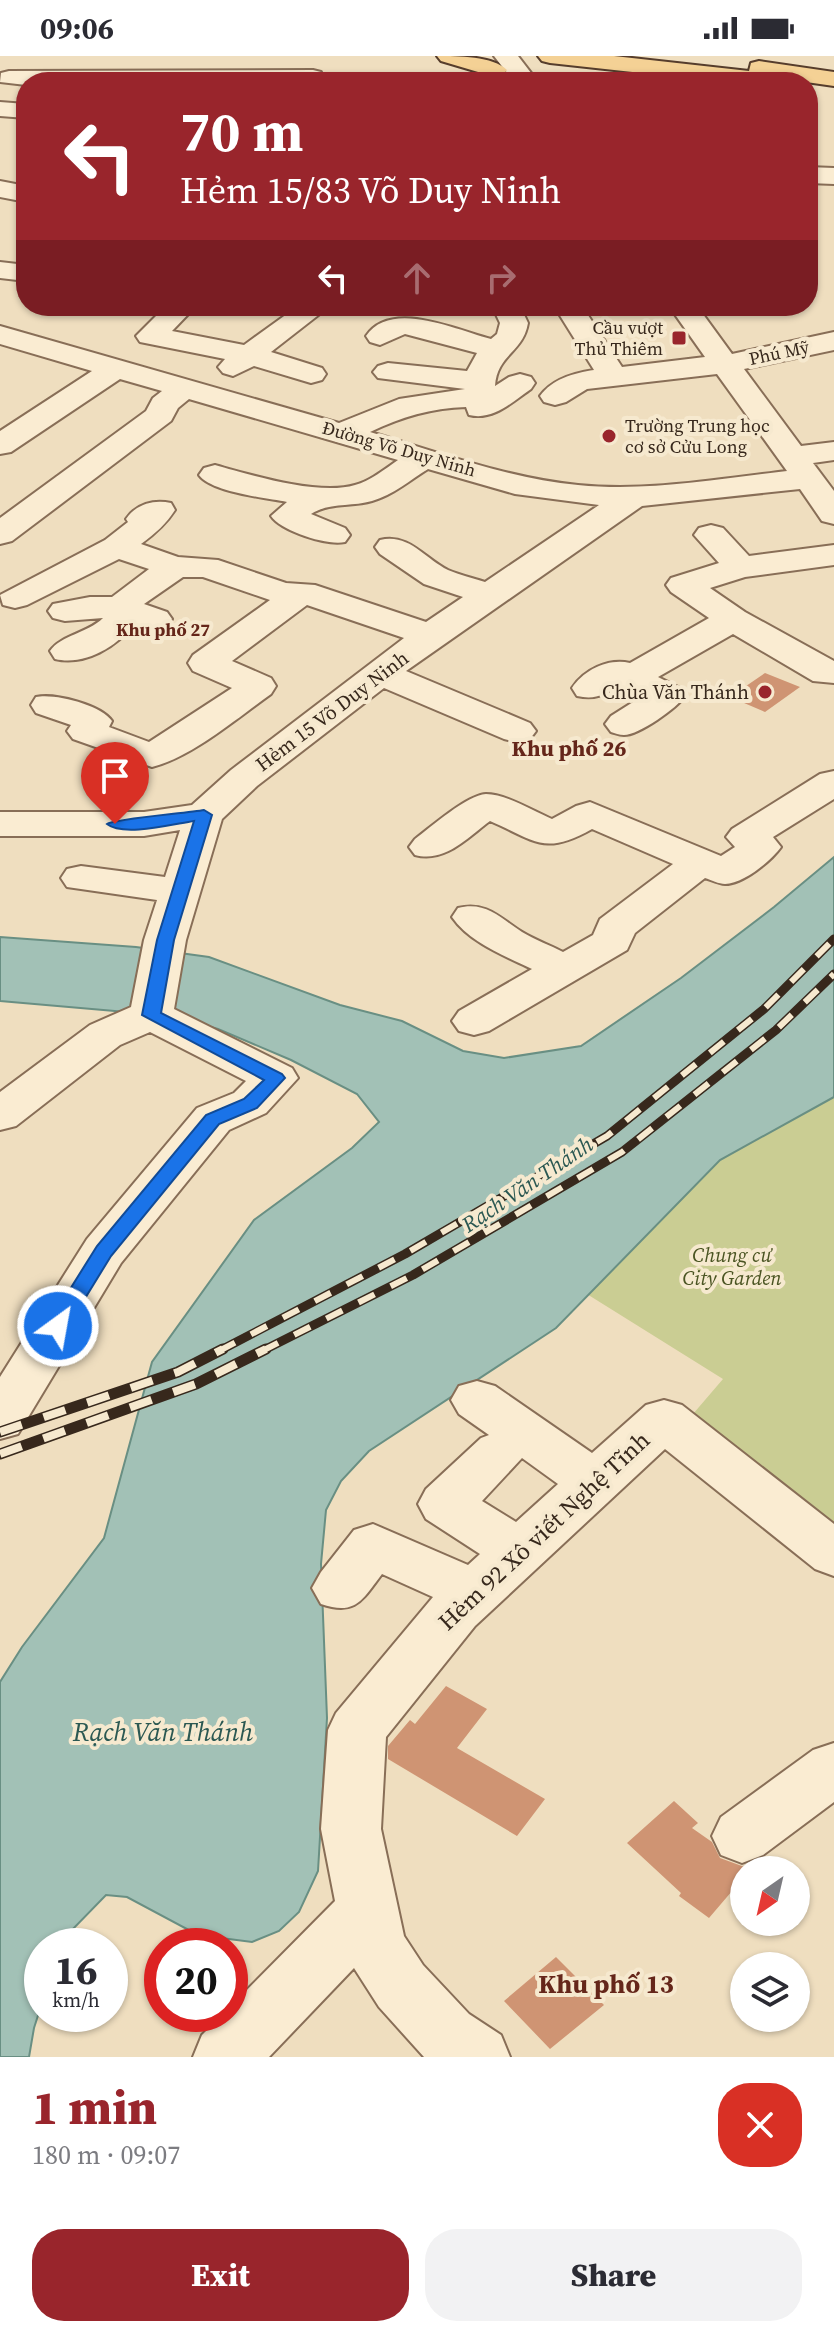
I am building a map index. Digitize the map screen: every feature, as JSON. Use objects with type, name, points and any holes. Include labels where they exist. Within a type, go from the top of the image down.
[{"type":"main road","points":[[449,56],[498,66]]},
{"type":"main road","points":[[642,56],[776,72]]},
{"type":"main road","points":[[761,56],[834,67]]},
{"type":"main road","points":[[827,56],[834,57]]},
{"type":"main road","points":[[553,72],[575,72],[609,61],[713,72]]},
{"type":"street","points":[[2,88],[25,56]]},
{"type":"street","points":[[539,56],[553,72]]},
{"type":"street","points":[[171,316],[150,336],[249,355],[311,374]]},
{"type":"street","points":[[0,534],[160,415],[164,404],[249,355],[302,316]]},
{"type":"street","points":[[215,475],[246,487],[318,495],[361,494],[418,456],[480,395],[479,373],[495,349],[511,338],[514,323],[511,316]]},
{"type":"street","points":[[574,316],[613,377]]},
{"type":"street","points":[[690,316],[811,477],[834,514]]},
{"type":"street","points":[[380,336],[402,324],[495,349]]},
{"type":"street","name":"Đường Võ Duy Ninh","points":[[0,335],[515,484],[578,495],[633,497],[811,477],[834,451]]},
{"type":"street","name":"Phú Mỹ","points":[[555,396],[579,381],[725,364],[834,341]]},
{"type":"street","points":[[5,437],[115,369]]},
{"type":"street","points":[[388,372],[480,395]]},
{"type":"street","points":[[344,433],[383,413],[429,399],[480,395],[520,383]]},
{"type":"street","points":[[318,495],[287,516],[333,535]]},
{"type":"street","name":"Hẻm 15 Võ Duy Ninh","points":[[204,815],[281,750],[430,635],[633,497]]},
{"type":"street","points":[[15,598],[117,547],[148,523],[142,519],[159,510]]},
{"type":"street","points":[[711,535],[741,567]]},
{"type":"street","points":[[117,547],[175,567],[206,567],[283,593],[303,592],[430,635]]},
{"type":"street","points":[[392,547],[436,577],[488,594]]},
{"type":"street","points":[[834,555],[741,567],[683,585],[733,619],[826,673],[834,672]]},
{"type":"street","points":[[68,651],[106,635],[122,615],[122,607],[128,600],[175,567]]},
{"type":"street","points":[[49,705],[94,721],[86,731],[152,756],[210,721],[258,686],[206,663],[303,592]]},
{"type":"street","points":[[65,611],[98,605],[122,607],[155,619]]},
{"type":"street","points":[[632,677],[733,619]]},
{"type":"street","points":[[590,688],[617,671],[667,696],[624,724]]},
{"type":"street","points":[[380,673],[517,731]]},
{"type":"street","points":[[210,721],[281,750]]},
{"type":"street","points":[[429,847],[486,806],[554,834],[590,814],[725,872],[761,847],[746,837],[834,782]]},
{"type":"street","points":[[0,824],[144,824],[204,815],[165,940],[151,1015]]},
{"type":"street","points":[[474,1021],[612,941],[615,928],[701,862]]},
{"type":"street","points":[[81,878],[180,891]]},
{"type":"street","points":[[473,917],[510,943],[564,968]]},
{"type":"street","points":[[0,1115],[105,1035],[151,1015]]},
{"type":"street","points":[[0,1420],[13,1379],[104,1251],[213,1119],[250,1103],[276,1078],[151,1015]]},
{"type":"street","points":[[477,1400],[593,1481]]},
{"type":"street","name":"Hẻm 92 Xô viết Nghệ Tĩnh","points":[[478,2057],[446,2035],[401,1986],[375,1946],[351,1829],[357,1730],[455,1610],[664,1419],[834,1554]]},
{"type":"street","points":[[499,1452],[445,1504],[518,1551]]},
{"type":"street","points":[[340,1588],[373,1545],[474,1592]]},
{"type":"street","points":[[742,1836],[834,1768]]},
{"type":"street","points":[[225,2057],[368,1910]]},
{"type":"green space","name":"Chung cư City Garden","points":[[834,1083],[834,1528],[693,1414],[723,1379],[542,1266]]},
{"type":"water","name":"Rạch Văn Thánh","points":[[834,857],[834,1097],[720,1160],[556,1328],[369,1451],[341,1481],[326,1510],[321,1564],[327,1718],[318,1871],[299,1912],[279,1931],[252,1942],[248,1941],[248,1928],[185,1928],[127,1897],[106,1895],[74,1928],[24,1928],[24,2032],[33,2032],[29,2057],[0,2057],[0,1682],[22,1647],[104,1538],[152,1362],[254,1220],[352,1148],[379,1122],[357,1094],[291,1060],[218,1029],[172,1016],[0,1001],[0,937],[136,947],[209,957],[340,1005],[402,1021],[463,1051],[504,1058],[581,1046],[681,978]]},
{"type":"building","name":"Chùa Văn Thánh","points":[[765,673],[800,687],[765,712],[730,697]]},
{"type":"building","points":[[446,1686],[487,1709],[457,1748],[545,1799],[517,1836],[388,1759],[388,1746],[410,1720],[415,1724]]},
{"type":"building","points":[[674,1801],[698,1823],[692,1828],[712,1842],[720,1858],[730,1862],[730,1893],[709,1918],[679,1896],[681,1893],[627,1843]]},
{"type":"building","points":[[556,1957],[604,2005],[550,2049],[504,2001]]},
{"type":"railway","points":[[219,1351],[405,1254],[607,1136],[764,1009],[834,939]]},
{"type":"railway","points":[[262,1351],[413,1275],[622,1152],[776,1030],[834,974]]},
{"type":"railway","points":[[0,1432],[178,1372],[223,1349]]},
{"type":"railway","points":[[262,1351],[266,1349]]},
{"type":"railway","points":[[0,1454],[196,1384],[262,1351]]},
{"type":"place","name":"Cầu vượt Thủ Thiêm","points":[[679,338]]},
{"type":"place","name":"Trường Trung học cơ sở Cửu Long","points":[[609,436]]},
{"type":"place","name":"Chùa Văn Thánh","points":[[765,692]]},
{"type":"district","name":"Khu phố 27","points":[[163,630]]},
{"type":"district","name":"Khu phố 26","points":[[569,748]]},
{"type":"district","name":"Khu phố 13","points":[[606,1984]]},
{"type":"route","points":[[58,1326],[104,1251],[213,1119],[250,1103],[276,1078],[151,1015],[165,940],[204,815],[144,824],[115,824]]}]
